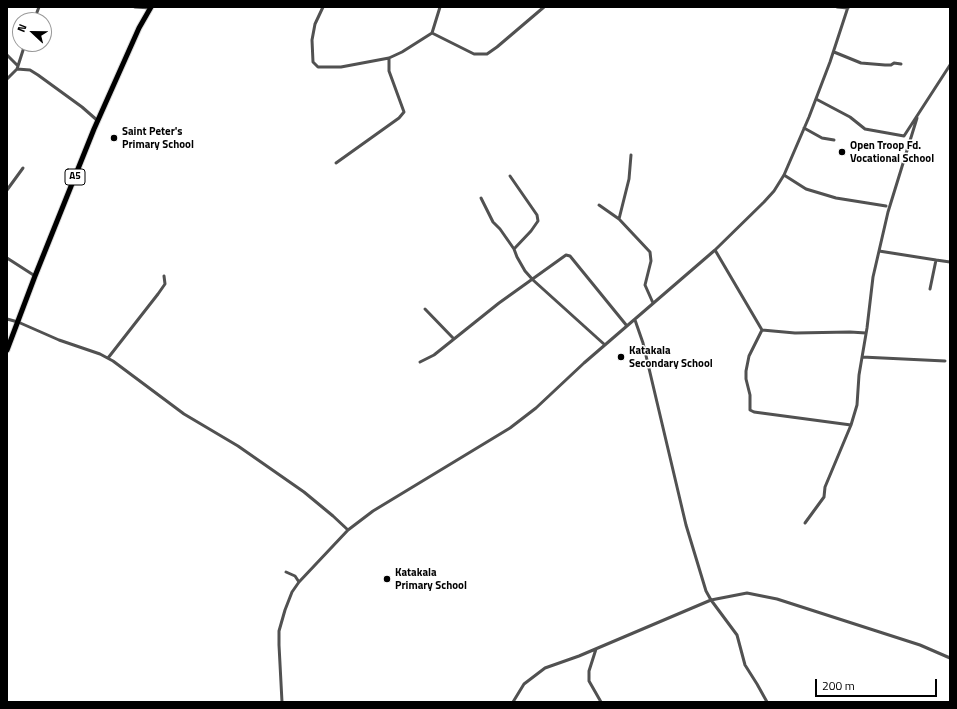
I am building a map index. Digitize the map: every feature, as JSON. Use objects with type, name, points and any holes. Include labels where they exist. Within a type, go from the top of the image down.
[{"type":"main road","name":"A5","points":[[7,350],[35,276],[98,121],[139,28],[151,8]]},
{"type":"street","points":[[135,7],[151,8]]},
{"type":"street","points":[[323,7],[315,24],[312,40],[313,62],[318,67],[341,67],[388,58],[402,52],[432,32],[440,7]]},
{"type":"street","points":[[432,32],[474,54],[486,54],[497,47],[544,7]]},
{"type":"street","points":[[282,702],[279,631],[285,610],[292,592],[299,582],[348,530],[373,511],[510,428],[536,408],[605,345],[715,250],[774,192],[784,175],[834,52],[848,8],[837,7]]},
{"type":"street","points":[[7,79],[17,68],[22,52]]},
{"type":"street","points":[[834,52],[861,63],[885,65],[894,63],[901,64]]},
{"type":"street","points":[[7,55],[17,68],[30,70],[38,75],[82,107],[98,121]]},
{"type":"street","points":[[336,163],[399,118],[404,112],[389,71],[388,58]]},
{"type":"street","points":[[816,99],[850,117],[865,129],[901,137],[906,134],[950,65]]},
{"type":"street","points":[[805,523],[824,497],[825,487],[851,425],[856,405],[858,375],[866,333],[878,251],[916,118]]},
{"type":"street","points":[[804,128],[822,138],[834,140]]},
{"type":"street","points":[[619,219],[628,179],[631,155]]},
{"type":"street","points":[[7,190],[23,168]]},
{"type":"street","points":[[784,175],[806,188],[836,198],[886,206]]},
{"type":"street","points":[[510,176],[538,215],[538,221],[528,235],[514,249]]},
{"type":"street","points":[[481,198],[493,222],[500,229],[514,249],[525,271],[605,345]]},
{"type":"street","points":[[599,205],[619,219],[650,252],[651,261],[645,285],[653,303]]},
{"type":"street","points":[[715,250],[762,330]]},
{"type":"street","points":[[878,251],[950,262]]},
{"type":"street","points":[[420,362],[434,355],[499,303],[568,255],[627,326]]},
{"type":"street","points":[[7,258],[35,276]]},
{"type":"street","points":[[930,289],[936,260]]},
{"type":"street","points":[[108,358],[165,284],[164,276]]},
{"type":"street","points":[[425,309],[454,339]]},
{"type":"street","points":[[7,319],[108,358],[190,417],[238,446],[304,492],[348,530]]},
{"type":"street","points":[[635,320],[643,343],[686,525],[706,592],[737,635],[745,665],[758,684],[767,702]]},
{"type":"street","points":[[762,330],[795,333],[866,333]]},
{"type":"street","points":[[762,330],[749,356],[746,371],[746,379],[750,395],[750,410],[754,412],[851,425]]},
{"type":"street","points":[[862,357],[945,361]]},
{"type":"street","points":[[286,572],[295,576],[299,582]]},
{"type":"street","points":[[513,702],[524,684],[545,668],[596,649],[711,600],[748,593],[777,599],[920,645],[950,658]]},
{"type":"street","points":[[596,649],[589,671],[589,681],[601,702]]},
{"type":"place","name":"Saint Peter's Primary School","points":[[114,138]]},
{"type":"place","name":"Open Troop Fd. Vocational School","points":[[842,152]]},
{"type":"place","name":"Katakala Secondary School","points":[[621,357]]},
{"type":"place","name":"Katakala Primary School","points":[[387,579]]}]
